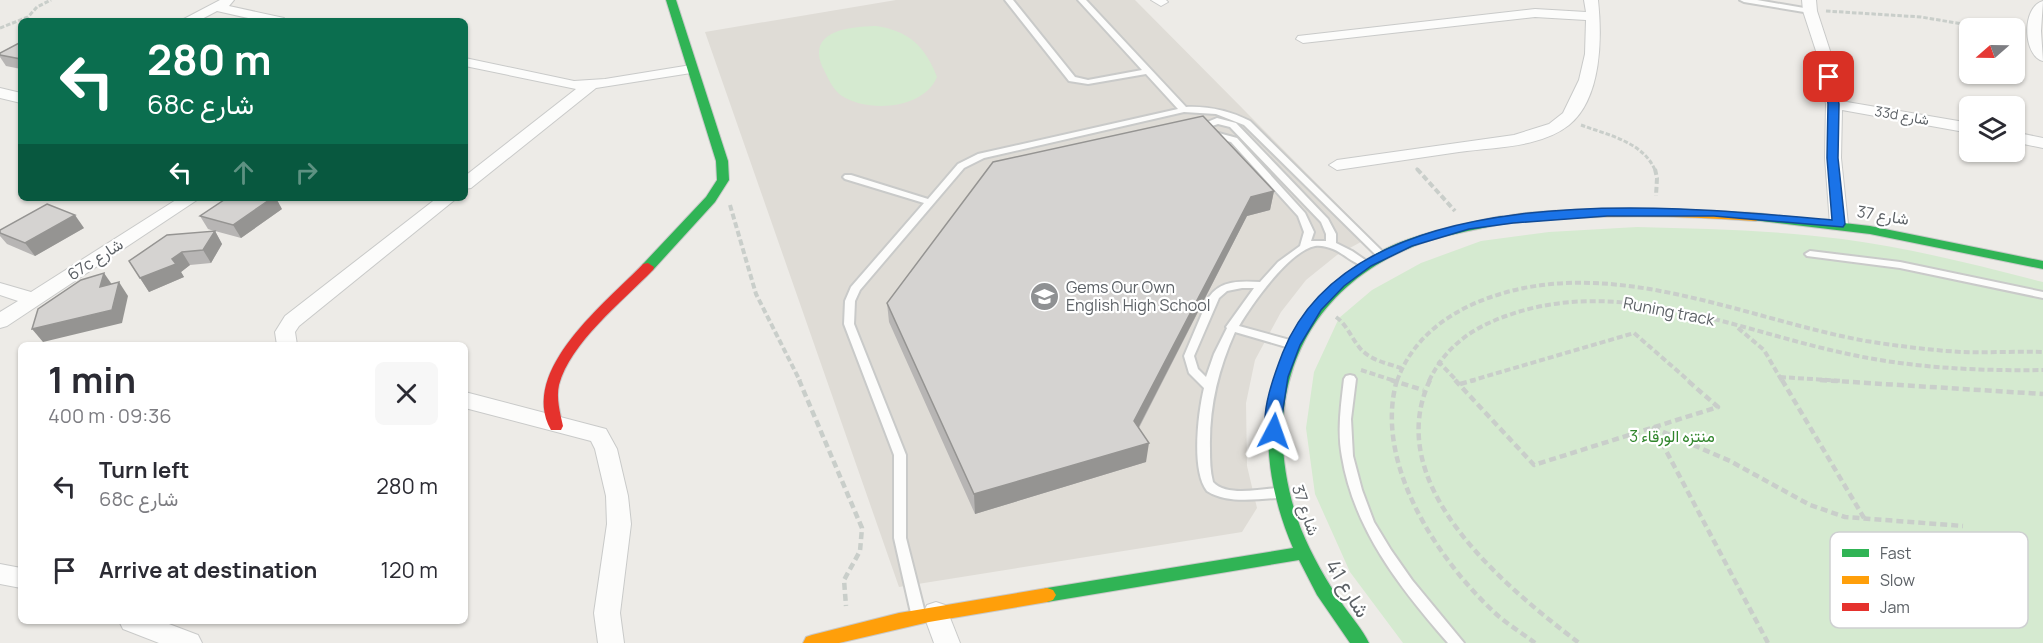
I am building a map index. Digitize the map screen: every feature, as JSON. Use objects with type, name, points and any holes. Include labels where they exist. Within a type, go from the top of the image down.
[{"type":"street","points":[[193,18],[231,0]]},
{"type":"street","points":[[556,426],[550,406],[550,386],[559,365],[573,347],[711,199],[723,180],[722,162],[670,0]]},
{"type":"street","points":[[1810,5],[1824,54],[1834,104],[1833,158],[1839,224]]},
{"type":"street","points":[[2043,5],[2038,10],[2033,30],[2037,47],[2043,57]]},
{"type":"street","points":[[216,7],[266,18]]},
{"type":"street","points":[[1303,39],[1592,8],[1593,56],[1588,77],[1579,99],[1566,120],[1552,129],[1533,135],[1337,165]]},
{"type":"street","points":[[468,63],[560,83],[591,85],[691,69]]},
{"type":"street","points":[[468,182],[591,85]]},
{"type":"street","points":[[0,93],[18,97]]},
{"type":"street","name":"33d شارع","points":[[1834,104],[1959,126]]},
{"type":"street","points":[[2025,139],[2043,143]]},
{"type":"street","name":"67c شارع","points":[[0,321],[186,201]]},
{"type":"street","points":[[287,342],[285,332],[292,321],[444,201]]},
{"type":"street","name":"شارع 37","points":[[1303,554],[1281,493],[1274,450],[1274,412],[1280,377],[1293,345],[1317,307],[1340,284],[1366,264],[1407,243],[1467,225],[1559,215],[1656,212],[1775,217],[1839,224],[1915,237],[2043,265]]},
{"type":"street","points":[[0,289],[33,299]]},
{"type":"street","points":[[468,401],[556,426],[598,435],[606,449],[617,496],[619,524],[607,614],[611,643]]},
{"type":"street","points":[[812,643],[850,631],[927,615],[1303,554]]},
{"type":"street","name":"شارع 41","points":[[1303,554],[1327,597],[1360,643]]},
{"type":"street","points":[[0,574],[18,577]]},
{"type":"street","points":[[927,615],[947,643]]},
{"type":"street","points":[[140,624],[189,643]]},
{"type":"lane","points":[[1009,0],[1072,79],[1089,82],[1148,71]]},
{"type":"lane","points":[[1082,0],[1184,110]]},
{"type":"lane","points":[[1744,0],[1810,5]]},
{"type":"lane","points":[[927,615],[900,538],[900,455],[849,324],[848,312],[855,289],[961,166],[981,156],[1184,110],[1211,110],[1236,117],[1246,123],[1381,255]]},
{"type":"lane","points":[[1304,247],[1309,232],[1302,215],[1236,142],[1210,134],[1206,128],[1208,125],[1217,121],[1233,125],[1324,221],[1331,234],[1332,245]]},
{"type":"lane","points":[[848,177],[929,202]]},
{"type":"lane","points":[[1281,493],[1221,494],[1207,483],[1203,444],[1209,387],[1222,346],[1231,327],[1261,285],[1304,247],[1316,243],[1332,245],[1366,264]]},
{"type":"lane","points":[[1810,254],[1900,265],[2043,295]]},
{"type":"lane","points":[[1209,387],[1193,370],[1189,356],[1214,297],[1218,292],[1231,286],[1261,285]]},
{"type":"lane","points":[[1231,327],[1293,345]]},
{"type":"lane","points":[[1350,379],[1344,409],[1345,443],[1352,479],[1366,518],[1388,559],[1418,601],[1457,643]]},
{"type":"path","points":[[25,18],[37,7],[51,0]]},
{"type":"path","points":[[1810,5],[1959,23]]},
{"type":"path","points":[[0,28],[18,21]]},
{"type":"path","points":[[1566,120],[1625,142],[1649,160],[1655,169],[1657,179],[1656,212]]},
{"type":"path","points":[[1404,155],[1467,225]]},
{"type":"path","points":[[723,180],[756,294],[791,360],[862,528],[860,551],[847,572],[843,590],[850,631]]},
{"type":"path","points":[[1535,643],[1495,613],[1444,556],[1413,507],[1397,459],[1390,418],[1401,368],[1412,349],[1454,313],[1510,291],[1544,285],[1579,283],[1655,289],[1696,297],[1813,330],[1888,344],[1963,352],[2043,352]]},
{"type":"path","name":"Runing track","points":[[1579,643],[1520,597],[1472,547],[1441,504],[1424,462],[1418,424],[1424,390],[1438,361],[1455,343],[1476,328],[1500,316],[1527,308],[1557,302],[1589,300],[1659,306],[1815,347],[1897,362],[1977,370],[2043,370]]},
{"type":"path","points":[[1317,307],[1339,318],[1366,354],[1401,368]]},
{"type":"path","points":[[1734,324],[1764,350],[1865,519]]},
{"type":"path","points":[[1438,361],[1534,465],[1719,407],[1634,333],[1460,384]]},
{"type":"path","points":[[1350,379],[1354,368],[1424,390]]},
{"type":"path","points":[[1780,377],[2043,394]]},
{"type":"path","points":[[1654,428],[1730,461],[1810,505],[1845,517],[1963,526]]},
{"type":"path","points":[[1654,428],[1768,643]]},
{"type":"shaded area","name":"Gems Our Own English High School","points":[[896,0],[1135,0],[1370,237],[1337,255],[1306,280],[1281,312],[1255,360],[1246,403],[1247,466],[1257,508],[1242,532],[899,587],[705,32]]},
{"type":"green space","points":[[876,26],[907,36],[927,57],[937,77],[930,88],[920,96],[908,102],[880,106],[853,101],[836,91],[824,70],[820,57],[820,47],[824,39],[842,30]]},
{"type":"green space","name":"منتزه الورقاء 3","points":[[1637,227],[1714,229],[1816,236],[1918,252],[2043,282],[2043,643],[1403,643],[1350,572],[1315,494],[1306,428],[1314,372],[1339,318],[1372,290],[1421,263],[1481,241],[1549,232]]},
{"type":"building","points":[[18,44],[18,58],[0,55]]},
{"type":"building","points":[[1203,116],[1274,191],[1251,197],[1134,421],[1149,443],[974,494],[887,303],[993,162]]},
{"type":"building","points":[[222,201],[268,201],[233,225],[200,216]]},
{"type":"building","points":[[47,204],[75,215],[25,243],[0,233],[0,230]]},
{"type":"building","points":[[215,231],[203,250],[182,252],[172,259],[176,264],[140,278],[129,261],[167,235]]},
{"type":"building","points":[[104,273],[100,287],[119,282],[112,310],[32,329],[38,309],[81,280]]},
{"type":"traffic: fast","points":[[648,267],[711,199],[723,180],[722,161],[671,0]]},
{"type":"traffic: fast","points":[[1756,217],[1870,230],[2043,265]]},
{"type":"traffic: fast","points":[[1360,643],[1335,608],[1313,571],[1287,511],[1281,490],[1274,433],[1280,383],[1297,339],[1323,302],[1358,271],[1400,247],[1449,230],[1502,220]]},
{"type":"traffic: fast","points":[[1047,595],[1303,553]]},
{"type":"traffic: slow","points":[[1502,220],[1565,214],[1629,212],[1756,217]]},
{"type":"traffic: slow","points":[[812,643],[899,621],[1047,595]]},
{"type":"traffic: jam","points":[[556,426],[551,395],[557,371],[579,339],[648,267]]},
{"type":"place","name":"Gems Our Own English High School","points":[[1045,296]]},
{"type":"route","points":[[1274,431],[1274,412],[1280,377],[1293,345],[1317,307],[1340,284],[1366,264],[1407,243],[1467,225],[1607,212],[1714,213],[1839,224],[1833,158],[1834,104],[1829,77]]}]
